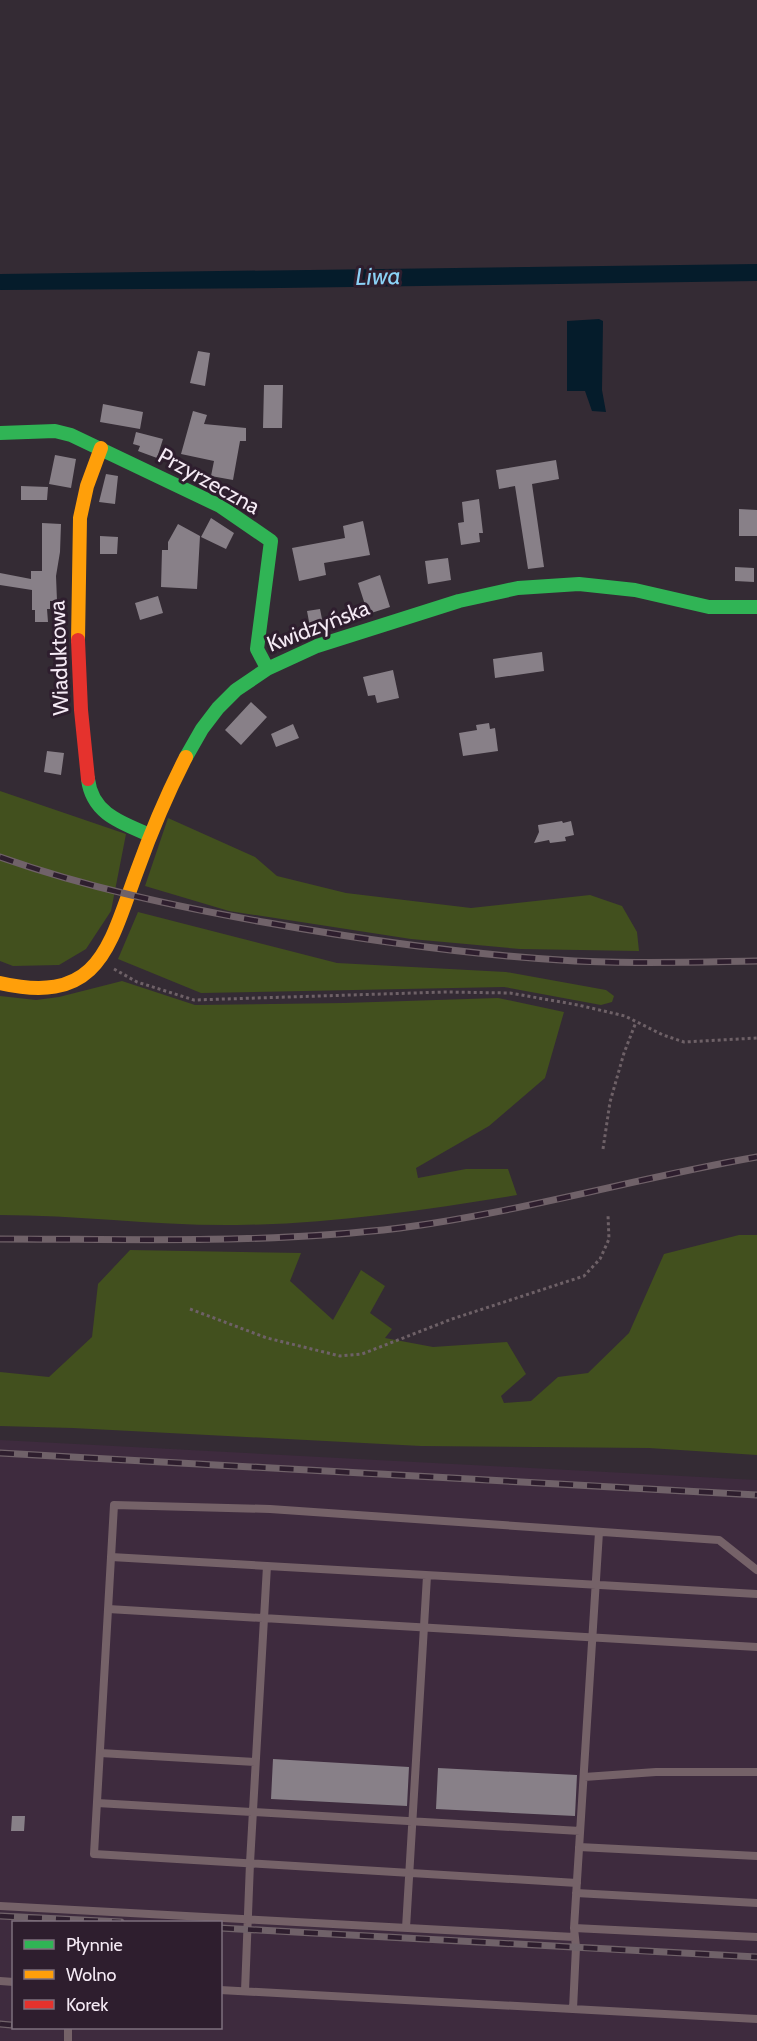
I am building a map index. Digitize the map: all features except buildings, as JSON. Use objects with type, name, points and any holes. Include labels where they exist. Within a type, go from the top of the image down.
[{"type":"street","name":"Przyrzeczna","points":[[0,433],[55,431],[71,435],[220,506],[271,541],[257,649],[267,668]]},
{"type":"street","name":"Wiaduktowa","points":[[100,448],[87,484],[81,508],[78,536],[77,618],[87,766],[91,796],[96,805],[108,816],[150,835]]},
{"type":"street","name":"Kwidzyńska","points":[[0,982],[29,989],[52,987],[70,982],[90,971],[100,960],[114,938],[150,835],[185,758],[210,719],[234,692],[286,657],[462,598],[533,586],[569,583],[612,586],[710,607],[757,607]]},
{"type":"lane","points":[[577,1882],[94,1854],[114,1505],[270,1509],[719,1540],[757,1569]]},
{"type":"lane","points":[[573,2008],[576,1893],[599,1532]]},
{"type":"lane","points":[[111,1557],[757,1594]]},
{"type":"lane","points":[[245,1991],[255,1762],[267,1566]]},
{"type":"lane","points":[[406,1928],[427,1576]]},
{"type":"lane","points":[[108,1609],[757,1647]]},
{"type":"lane","points":[[100,1753],[255,1762]]},
{"type":"lane","points":[[584,1777],[656,1772],[757,1772]]},
{"type":"lane","points":[[97,1803],[580,1831]]},
{"type":"lane","points":[[579,1847],[757,1856]]},
{"type":"lane","points":[[576,1893],[757,1903]]},
{"type":"lane","points":[[0,1906],[406,1928],[757,1938]]},
{"type":"lane","points":[[222,1990],[757,2019]]},
{"type":"path","points":[[100,960],[137,982],[194,1000],[510,993],[625,1016],[663,1035],[684,1042],[757,1038]]},
{"type":"path","points":[[603,1149],[610,1102],[624,1053],[636,1022]]},
{"type":"path","points":[[190,1309],[267,1338],[340,1356],[362,1354],[452,1319],[584,1276],[600,1259],[609,1239],[608,1215]]},
{"type":"shaded area","points":[[0,1440],[757,1480],[757,2041],[0,2041]]},
{"type":"green space","points":[[0,791],[126,834],[111,911],[86,949],[59,965],[13,966],[0,961]]},
{"type":"green space","points":[[168,818],[255,857],[277,876],[346,893],[471,908],[590,895],[622,906],[637,932],[639,951],[520,949],[411,939],[229,911],[145,886]]},
{"type":"green space","points":[[138,912],[337,963],[506,972],[606,990],[614,996],[612,1002],[601,1005],[504,987],[201,993],[118,959]]},
{"type":"green space","points":[[122,981],[195,1005],[498,998],[564,1012],[545,1078],[489,1126],[416,1168],[418,1178],[466,1169],[508,1169],[517,1195],[377,1215],[272,1224],[207,1225],[0,1215],[0,996],[36,1000],[59,997]]},
{"type":"green space","points":[[739,1235],[757,1235],[757,1455],[649,1448],[421,1446],[0,1426],[0,1372],[49,1377],[92,1337],[98,1284],[130,1250],[301,1253],[290,1281],[333,1320],[361,1270],[385,1286],[370,1313],[392,1329],[385,1338],[433,1347],[507,1342],[526,1374],[501,1396],[504,1403],[531,1401],[558,1377],[588,1373],[629,1333],[664,1254]]},
{"type":"water","name":"Liwa","points":[[757,264],[757,281],[0,290],[0,274]]},
{"type":"water","points":[[599,319],[603,321],[602,390],[606,412],[592,411],[585,391],[567,391],[567,321]]},
{"type":"railway","points":[[0,857],[66,878],[167,903],[345,936],[460,951],[575,961],[644,963],[757,961]]},
{"type":"railway","points":[[0,1239],[250,1239],[400,1228],[490,1213],[757,1157]]},
{"type":"railway","points":[[0,1453],[757,1495]]},
{"type":"railway","points":[[0,1916],[101,1921]]},
{"type":"railway","points":[[222,1928],[757,1957]]},
{"type":"railway","points":[[0,2024],[11,2025]]},
{"type":"traffic: fast","points":[[0,433],[55,431],[71,435],[220,506],[271,541],[257,649],[267,668]]},
{"type":"traffic: fast","points":[[186,757],[202,729],[218,708],[236,690],[267,669],[317,646],[459,601],[518,588],[579,584],[635,590],[709,607],[757,607]]},
{"type":"traffic: fast","points":[[88,779],[95,801],[102,809],[119,821],[150,835]]},
{"type":"traffic: slow","points":[[78,640],[80,518],[87,486],[101,448]]},
{"type":"traffic: slow","points":[[0,983],[33,988],[60,986],[80,977],[96,964],[118,923],[142,856],[186,757]]},
{"type":"traffic: jam","points":[[78,640],[81,710],[88,779]]}]
